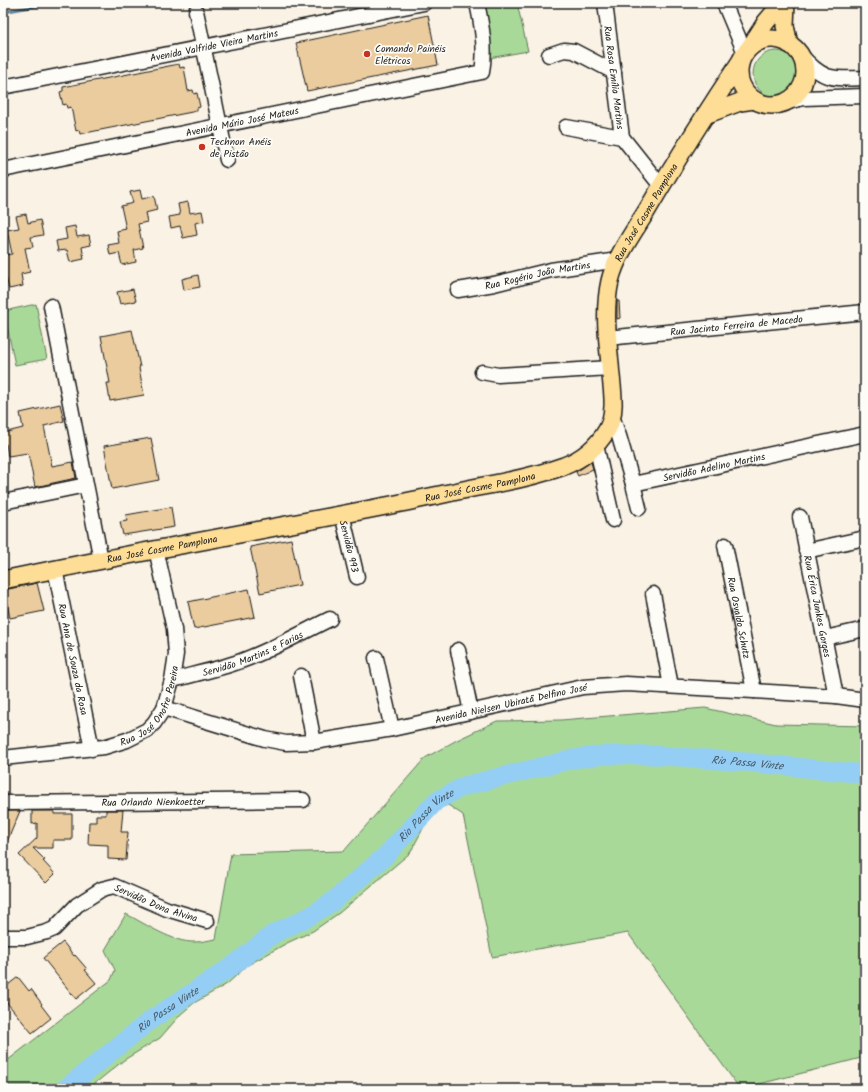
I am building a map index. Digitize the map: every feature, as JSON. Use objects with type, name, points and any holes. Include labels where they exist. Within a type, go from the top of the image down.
[{"type":"main road","name":"Rua José Cosme Pamplona","points":[[3,580],[526,478],[564,466],[576,460],[596,445],[605,433],[612,416],[613,401],[608,338],[607,295],[611,276],[618,260],[661,186],[705,115],[766,22],[782,3]]},
{"type":"main road","points":[[786,3],[785,26],[794,49],[804,66],[804,79],[799,91],[790,100],[774,105],[763,104],[754,100],[746,93],[741,84],[739,73],[745,54],[759,42],[769,39],[780,40],[794,49]]},
{"type":"main road","points":[[705,115],[740,102],[754,100]]},
{"type":"street","name":"Avenida Valfride Vieira Martins","points":[[3,87],[424,3]]},
{"type":"street","name":"Avenida Mário José Mateus","points":[[3,170],[482,72],[484,62],[483,38],[477,3]]},
{"type":"street","name":"Rua Rosa Emília Martins","points":[[605,3],[622,137],[661,186]]},
{"type":"street","points":[[724,3],[745,54]]},
{"type":"street","points":[[196,10],[227,160]]},
{"type":"street","points":[[794,49],[811,67],[822,75],[836,78],[865,78]]},
{"type":"street","points":[[549,55],[564,50],[574,51],[614,72]]},
{"type":"street","points":[[784,103],[803,98],[865,96]]},
{"type":"street","points":[[566,127],[622,137]]},
{"type":"street","name":"Rua Rogério João Martins","points":[[458,290],[494,284],[551,270],[618,260]]},
{"type":"street","points":[[51,306],[101,560]]},
{"type":"street","name":"Rua Jacinto Ferreira de Macedo","points":[[608,338],[865,312]]},
{"type":"street","points":[[482,372],[498,375],[610,368]]},
{"type":"street","points":[[612,416],[639,508]]},
{"type":"street","name":"Servidão Adelino Martins","points":[[633,484],[865,434]]},
{"type":"street","points":[[596,445],[613,520]]},
{"type":"street","points":[[3,502],[86,485]]},
{"type":"street","name":"Servidão 993","points":[[342,514],[357,577]]},
{"type":"street","name":"Rua Érica Junkes Gorges","points":[[800,517],[836,696]]},
{"type":"street","points":[[806,551],[865,538]]},
{"type":"street","name":"Rua Osvaldo Schutz","points":[[725,545],[754,691]]},
{"type":"street","name":"Rua José Onofre Pereira","points":[[3,758],[92,749],[114,745],[139,734],[154,723],[164,708],[172,680],[176,654],[176,642],[169,604],[156,549]]},
{"type":"street","name":"Rua Ana de Souza da Rosa","points":[[55,569],[92,749]]},
{"type":"street","points":[[653,594],[672,686]]},
{"type":"street","name":"Servidão Martins e Farias","points":[[172,680],[214,670],[241,661],[330,618]]},
{"type":"street","points":[[824,638],[865,629]]},
{"type":"street","points":[[458,650],[471,712]]},
{"type":"street","points":[[376,658],[392,729]]},
{"type":"street","points":[[301,676],[314,742]]},
{"type":"street","name":"Avenida Nielsen Ubiratã Delfino José","points":[[164,708],[265,739],[286,743],[314,742],[392,729],[583,687],[626,684],[672,686],[836,696],[865,700]]},
{"type":"street","name":"Rua Orlando Nienkoetter","points":[[3,804],[303,800]]},
{"type":"street","name":"Servidão Dona Alvina","points":[[3,937],[27,937],[54,929],[78,905],[102,889],[114,886],[167,908],[207,921]]},
{"type":"green space","points":[[481,3],[517,3],[528,51],[489,58]]},
{"type":"green space","points":[[772,51],[780,51],[789,55],[795,61],[799,74],[795,87],[789,93],[780,97],[772,97],[763,93],[757,87],[753,78],[753,70],[757,61],[763,55]]},
{"type":"green space","points":[[36,304],[47,359],[15,365],[4,311]]},
{"type":"green space","points":[[705,708],[776,724],[865,726],[865,1057],[740,1089],[628,933],[492,957],[463,815],[448,805],[435,810],[426,823],[410,853],[339,913],[313,931],[287,943],[248,965],[227,984],[194,1003],[181,1014],[160,1038],[124,1060],[88,1089],[3,1089],[3,1064],[111,980],[115,970],[105,950],[126,914],[160,932],[178,939],[195,942],[216,939],[231,854],[344,851],[425,758],[455,741],[497,721],[561,720]]},
{"type":"building","name":"Comando Painéis Elétricos","points":[[428,15],[438,65],[307,91],[296,43]]},
{"type":"building","points":[[179,64],[180,68],[184,67],[188,91],[193,90],[194,94],[197,93],[200,107],[197,108],[197,111],[80,134],[79,130],[76,131],[71,107],[67,108],[66,104],[63,105],[60,92],[63,91],[63,87]]},
{"type":"building","points":[[140,190],[142,199],[154,196],[157,210],[145,213],[147,222],[138,224],[143,248],[134,250],[136,262],[122,265],[119,253],[110,255],[108,245],[119,243],[117,231],[126,229],[121,206],[133,203],[130,192]]},
{"type":"building","points":[[188,202],[190,213],[202,211],[204,221],[195,223],[197,235],[183,238],[180,226],[171,228],[169,217],[180,215],[178,204]]},
{"type":"building","points":[[26,214],[28,223],[40,220],[43,235],[31,237],[33,247],[25,248],[30,272],[21,274],[23,286],[9,289],[6,277],[3,278],[3,267],[6,267],[4,255],[12,254],[7,230],[19,228],[16,216]]},
{"type":"building","points":[[75,226],[77,237],[89,235],[91,245],[82,247],[84,259],[70,262],[67,250],[58,251],[56,241],[67,239],[65,228]]},
{"type":"building","points":[[198,275],[200,287],[184,290],[182,279]]},
{"type":"building","points":[[133,289],[136,301],[120,304],[117,292]]},
{"type":"building","points":[[617,301],[619,301],[620,318],[617,319]]},
{"type":"building","points":[[132,330],[144,395],[110,401],[107,383],[110,383],[101,336]]},
{"type":"building","points":[[60,404],[64,421],[44,426],[52,466],[73,462],[76,478],[35,487],[28,453],[8,456],[6,444],[3,445],[3,433],[23,428],[20,413]]},
{"type":"building","points":[[151,438],[159,480],[112,489],[104,446]]},
{"type":"building","points":[[591,462],[593,469],[578,476],[576,472]]},
{"type":"building","points":[[171,507],[174,527],[123,535],[120,522],[127,521],[126,515]]},
{"type":"building","points":[[291,539],[300,585],[260,593],[250,547]]},
{"type":"building","points":[[37,583],[44,611],[10,618],[4,590]]},
{"type":"building","points":[[249,589],[255,617],[194,629],[188,602]]},
{"type":"building","points":[[106,810],[123,810],[121,832],[128,832],[126,860],[108,859],[108,845],[88,844],[89,822],[96,822],[96,815],[106,815]]},
{"type":"building","points":[[5,811],[20,811],[3,851],[3,817]]},
{"type":"building","points":[[32,811],[54,811],[54,814],[72,814],[72,840],[53,840],[53,848],[33,848],[45,860],[43,861],[55,874],[46,883],[19,855],[37,838],[37,823],[32,824]]},
{"type":"building","points":[[63,942],[87,969],[85,970],[96,983],[76,999],[43,958]]},
{"type":"building","points":[[18,977],[29,991],[31,989],[51,1018],[32,1033],[3,998],[3,989]]},
{"type":"waterway","points":[[3,12],[53,3]]},
{"type":"waterway","name":"Rio Passa Vinte","points":[[65,1089],[152,1019],[231,967],[273,934],[310,916],[332,902],[385,856],[436,801],[464,786],[573,759],[603,755],[654,755],[865,774]]},
{"type":"place","name":"Comando Painéis Elétricos","points":[[367,54]]},
{"type":"place","name":"Technon Anéis de Pistão","points":[[202,147]]}]
